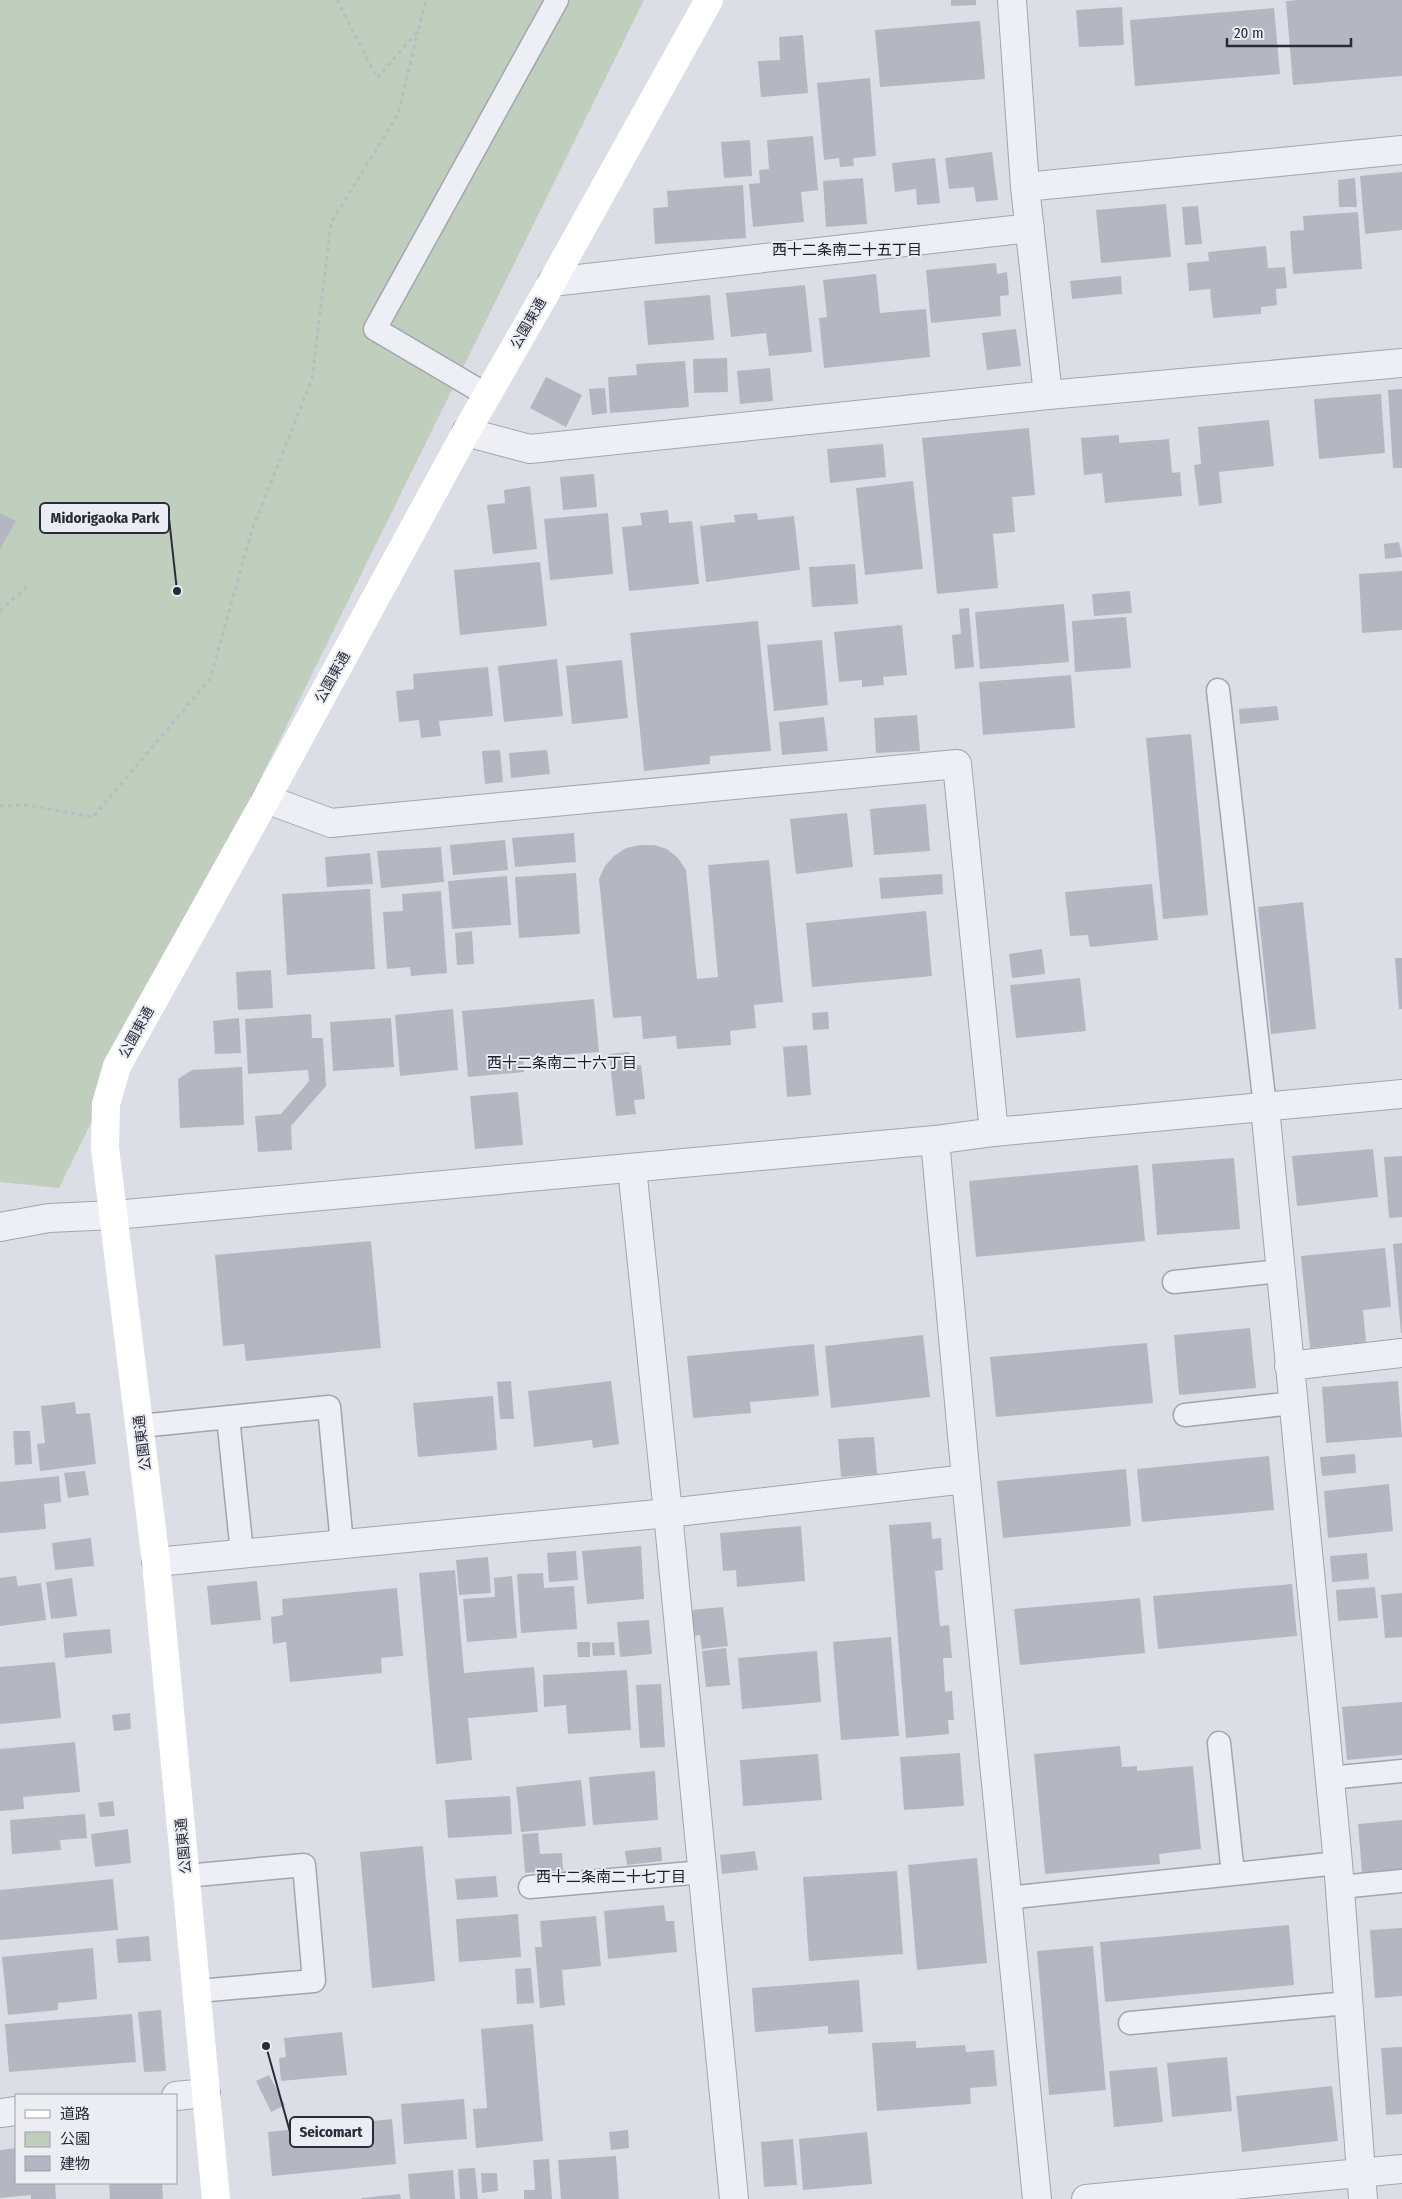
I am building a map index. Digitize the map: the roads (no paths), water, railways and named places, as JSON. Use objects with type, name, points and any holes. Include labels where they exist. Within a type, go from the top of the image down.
[{"type":"street","name":"公園東通","points":[[216,2199],[156,1562],[115,1215],[105,1148],[106,1104],[117,1066],[266,799],[466,432],[709,0]]},
{"type":"street","points":[[1012,0],[1025,187],[1048,395]]},
{"type":"street","points":[[1025,187],[1402,150]]},
{"type":"street","points":[[552,282],[1030,228]]},
{"type":"street","points":[[466,432],[530,449],[1048,395],[1402,363]]},
{"type":"street","points":[[266,799],[331,823],[958,764],[994,1132]]},
{"type":"street","points":[[0,1226],[49,1218],[115,1215],[632,1168],[1402,1094]]},
{"type":"street","points":[[1265,1108],[1339,1875],[1362,2186]]},
{"type":"street","points":[[935,1140],[966,1479],[1037,2199]]},
{"type":"street","points":[[632,1168],[668,1513],[734,2199]]},
{"type":"street","points":[[1289,1366],[1402,1353]]},
{"type":"street","points":[[156,1562],[668,1513],[966,1479]]},
{"type":"street","points":[[178,2096],[206,2093]]},
{"type":"street","points":[[0,2113],[15,2111]]},
{"type":"street","points":[[1086,2199],[1362,2186],[1402,2169]]},
{"type":"lane","points":[[487,395],[376,329],[557,0]]},
{"type":"lane","points":[[1218,690],[1265,1108]]},
{"type":"lane","points":[[1174,1282],[1280,1271]]},
{"type":"lane","points":[[1185,1415],[1293,1403]]},
{"type":"lane","points":[[140,1426],[329,1407],[342,1544]]},
{"type":"lane","points":[[228,1417],[242,1553]]},
{"type":"lane","points":[[1219,1743],[1232,1874]]},
{"type":"lane","points":[[1330,1778],[1402,1771]]},
{"type":"lane","points":[[186,1876],[304,1865],[314,1981],[197,1991]]},
{"type":"lane","points":[[530,1888],[703,1872]]},
{"type":"lane","points":[[1007,1898],[1232,1874],[1339,1875],[1402,1881]]},
{"type":"lane","points":[[1130,2023],[1348,2003]]},
{"type":"place","name":"Midorigaoka Park","points":[[177,591]]},
{"type":"place","name":"Seicomart","points":[[266,2046]]},
{"type":"district","name":"西十二条南二十五丁目","points":[[847,250]]},
{"type":"district","name":"西十二条南二十六丁目","points":[[562,1063]]},
{"type":"district","name":"西十二条南二十七丁目","points":[[611,1877]]}]
